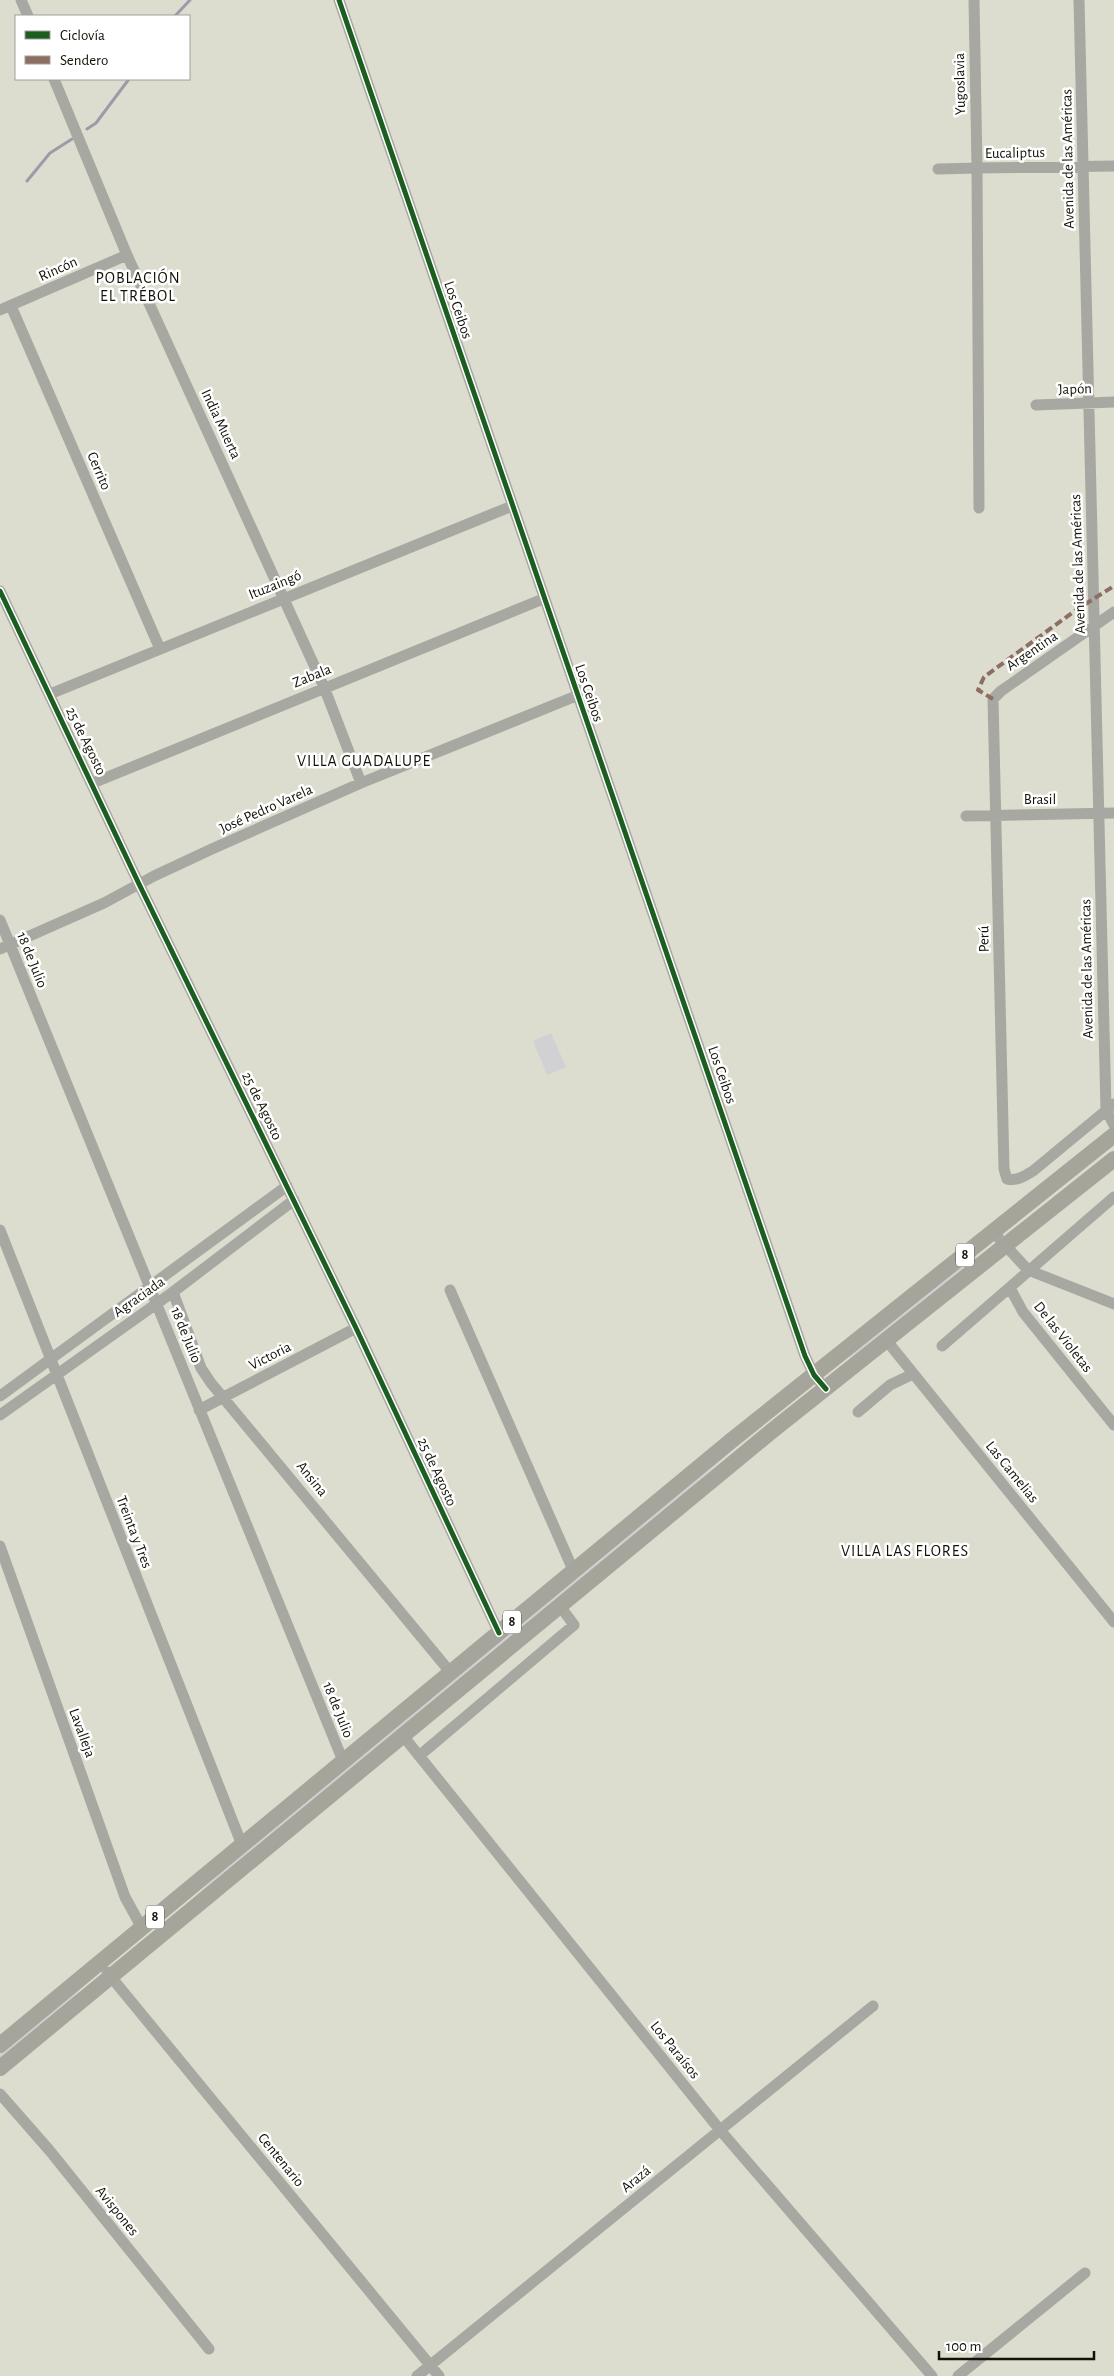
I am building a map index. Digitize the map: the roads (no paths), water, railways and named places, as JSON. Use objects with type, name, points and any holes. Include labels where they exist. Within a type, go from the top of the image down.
[{"type":"highway","name":"8","points":[[0,2044],[814,1375],[1114,1135]]},
{"type":"highway","name":"8","points":[[0,2068],[404,1737],[560,1606],[1114,1158]]},
{"type":"street","points":[[21,0],[28,15]]},
{"type":"street","name":"Los Ceibos","points":[[339,0],[576,696],[805,1356],[814,1375],[826,1389]]},
{"type":"street","name":"Yugoslavia","points":[[974,0],[979,508]]},
{"type":"street","name":"Avenida de las Américas","points":[[1079,0],[1098,814],[1110,1107],[1114,1125]]},
{"type":"street","name":"India Muerta","points":[[54,80],[127,255],[324,687],[361,783]]},
{"type":"street","name":"Eucaliptus","points":[[938,169],[1114,166]]},
{"type":"street","name":"Rincón","points":[[0,310],[127,255]]},
{"type":"street","name":"Cerrito","points":[[11,306],[160,649]]},
{"type":"street","name":"Japón","points":[[1036,405],[1114,402]]},
{"type":"street","name":"Ituzaingó","points":[[50,694],[512,506]]},
{"type":"street","name":"25 de Agosto","points":[[0,591],[3,605],[50,694],[139,884],[356,1328],[499,1633]]},
{"type":"street","name":"Zabala","points":[[93,783],[543,599]]},
{"type":"street","name":"Argentina","points":[[993,698],[1000,691],[1114,612]]},
{"type":"street","name":"José Pedro Varela","points":[[5,947],[361,783],[576,696]]},
{"type":"street","name":"Perú","points":[[993,698],[1004,1169],[1007,1179],[1022,1178],[1110,1107]]},
{"type":"street","name":"Brasil","points":[[966,816],[1114,813]]},
{"type":"street","name":"18 de Julio","points":[[0,920],[5,947],[157,1303],[343,1761]]},
{"type":"street","name":"Agraciada","points":[[0,1396],[287,1186]]},
{"type":"street","points":[[942,1346],[1114,1197]]},
{"type":"street","name":"Agraciada","points":[[0,1415],[173,1292],[294,1200]]},
{"type":"street","name":"Treinta y Tres","points":[[0,1230],[242,1845]]},
{"type":"street","points":[[993,1232],[1028,1270],[1114,1304]]},
{"type":"street","name":"De las Violetas","points":[[1010,1288],[1024,1312],[1114,1425]]},
{"type":"street","points":[[450,1290],[574,1572]]},
{"type":"street","name":"Ansina","points":[[173,1292],[201,1368],[451,1673]]},
{"type":"street","name":"Victoria","points":[[199,1410],[356,1328]]},
{"type":"street","name":"Las Camelias","points":[[887,1340],[1114,1622]]},
{"type":"street","points":[[858,1412],[890,1386],[914,1374]]},
{"type":"street","name":"Lavalleja","points":[[0,1546],[125,1897],[142,1928]]},
{"type":"street","points":[[419,1756],[574,1625],[560,1606]]},
{"type":"street","name":"Los Paraísos","points":[[404,1737],[720,2130],[932,2376]]},
{"type":"street","name":"Centenario","points":[[99,1963],[439,2376]]},
{"type":"street","name":"Arazá","points":[[417,2376],[873,2006]]},
{"type":"street","name":"Avispones","points":[[0,2094],[50,2151],[209,2349]]},
{"type":"street","points":[[958,2376],[1085,2273]]},
{"type":"waterway","points":[[176,15],[190,0]]},
{"type":"waterway","points":[[87,129],[96,123],[128,80]]},
{"type":"waterway","points":[[27,181],[50,153],[72,139]]},
{"type":"district","name":"POBLACIÓN EL TRÉBOL","points":[[138,287]]},
{"type":"district","name":"VILLA GUADALUPE","points":[[364,761]]},
{"type":"district","name":"VILLA LAS FLORES","points":[[905,1551]]}]
